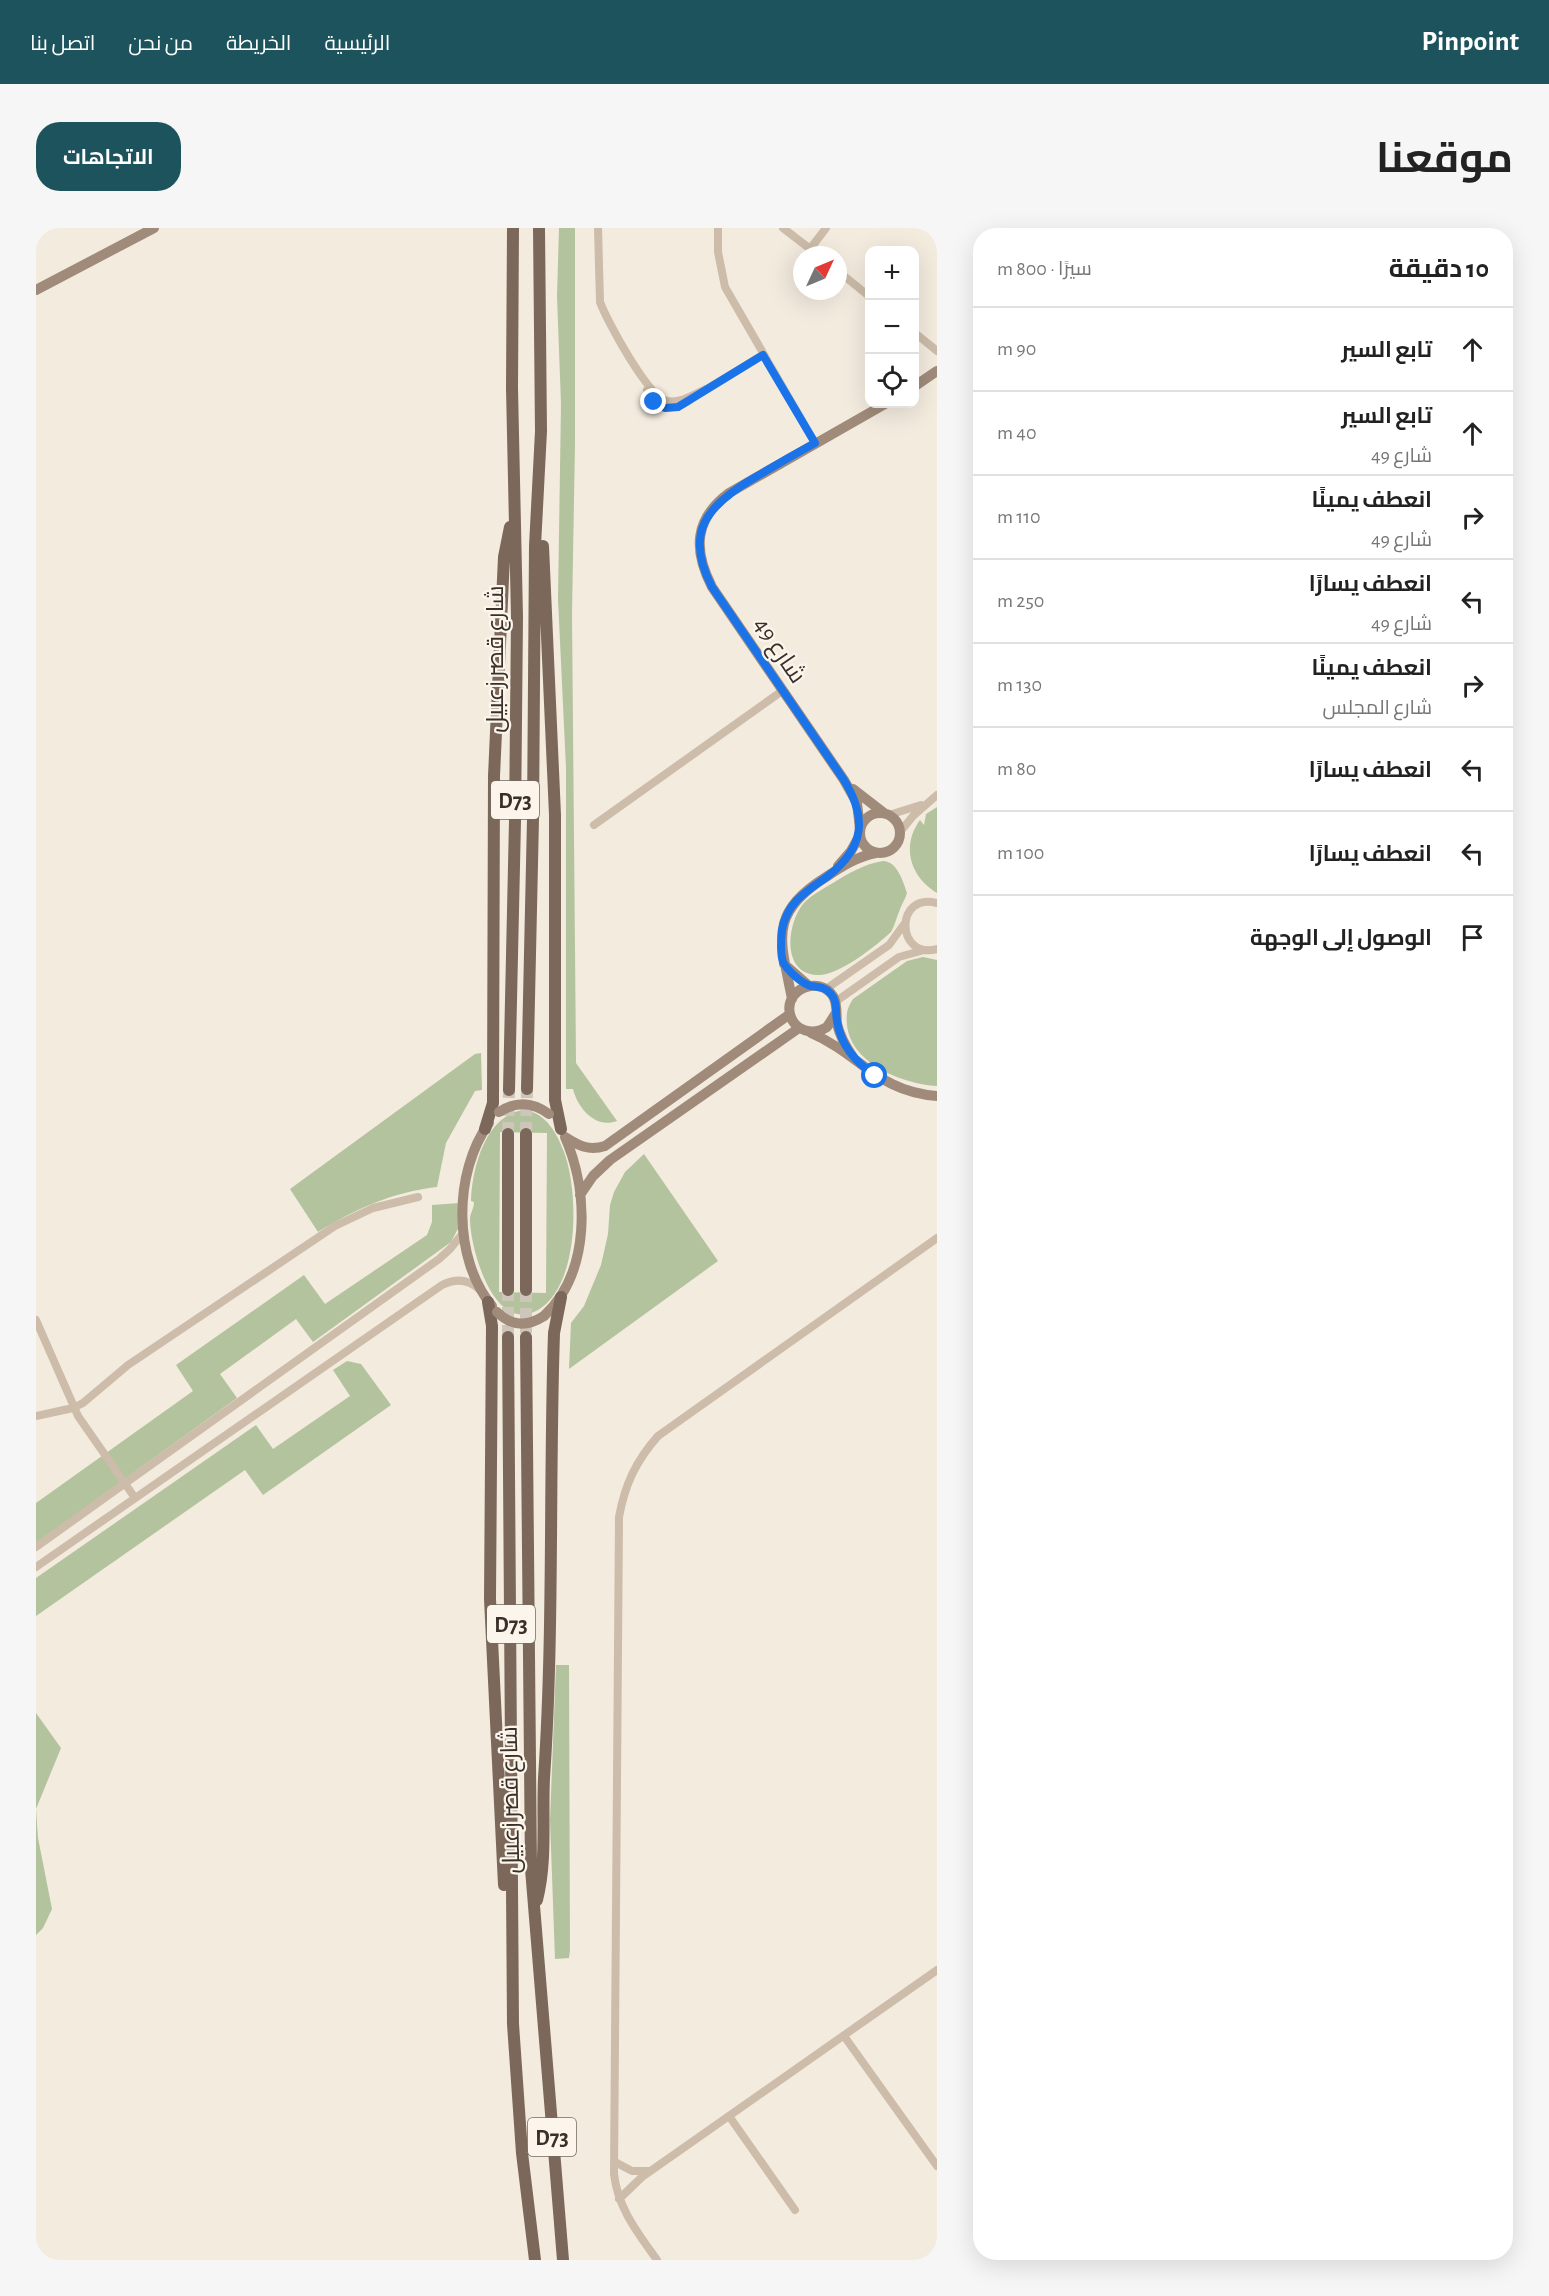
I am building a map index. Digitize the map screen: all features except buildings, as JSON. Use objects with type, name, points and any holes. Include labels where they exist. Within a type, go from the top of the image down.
[{"type":"main road","name":"شارع قصر زعبيل","points":[[509,1090],[517,617],[514,511],[513,228]]},
{"type":"main road","name":"شارع قصر زعبيل","points":[[527,1089],[534,819],[534,594],[541,431],[539,228]]},
{"type":"main road","points":[[485,1129],[493,1103],[494,776],[504,557],[514,511]]},
{"type":"main road","points":[[537,516],[542,542],[555,815],[555,1100],[563,1133]]},
{"type":"main road","points":[[508,1134],[508,1290]]},
{"type":"main road","points":[[526,1134],[526,1290]]},
{"type":"main road","points":[[535,1907],[541,1878],[549,1697],[554,1333],[561,1297]]},
{"type":"main road","points":[[489,1302],[492,1326],[490,1599],[503,1869],[505,1890],[511,1912]]},
{"type":"main road","name":"شارع قصر زعبيل","points":[[508,1337],[513,2024],[522,2153],[535,2260]]},
{"type":"main road","name":"شارع قصر زعبيل","points":[[526,1337],[531,1869],[541,2014],[563,2260]]},
{"type":"street","points":[[598,228],[600,302],[654,402],[665,408],[678,407],[763,355]]},
{"type":"street","points":[[718,228],[718,252],[725,287],[815,443],[878,408]]},
{"type":"street","points":[[783,228],[806,246]]},
{"type":"street","points":[[812,246],[826,228]]},
{"type":"street","points":[[36,290],[148,229]]},
{"type":"street","points":[[847,278],[865,293]]},
{"type":"street","points":[[919,336],[937,351]]},
{"type":"street","points":[[919,383],[937,371]]},
{"type":"street","name":"شارع 49","points":[[815,443],[721,499],[707,515],[699,536],[700,554],[704,571],[712,587],[844,780],[857,803],[860,832]]},
{"type":"street","points":[[594,825],[782,691]]},
{"type":"street","name":"شارع 49","points":[[844,780],[862,798],[886,814]]},
{"type":"street","points":[[900,832],[937,795]]},
{"type":"street","points":[[829,875],[851,851],[868,817],[909,810],[928,802]]},
{"type":"street","points":[[886,814],[897,822],[900,832],[898,842],[891,850],[859,857],[829,875],[802,894],[787,914],[781,938],[792,999],[790,1014],[802,1029],[830,1042],[887,1083],[915,1093],[937,1096]]},
{"type":"street","points":[[860,832],[867,848],[876,853]]},
{"type":"street","points":[[792,999],[799,990],[809,986],[826,989],[889,945],[914,906],[926,901],[937,903]]},
{"type":"street","points":[[905,923],[907,937],[924,950]]},
{"type":"street","points":[[580,1195],[593,1176],[610,1160],[802,1029],[816,1032],[827,1028],[836,1007],[899,957],[924,950],[936,950]]},
{"type":"street","points":[[784,963],[809,986]]},
{"type":"street","points":[[826,989],[836,1007],[843,1041],[853,1057]]},
{"type":"street","points":[[563,1133],[582,1147],[605,1146],[790,1014]]},
{"type":"street","points":[[36,1567],[442,1285],[464,1280],[478,1287],[489,1302],[503,1318],[520,1324],[528,1324],[544,1316],[561,1297],[571,1277],[578,1254],[581,1226],[580,1195],[574,1160],[563,1133],[549,1114],[536,1106],[520,1104],[500,1112],[485,1129],[475,1149],[468,1174],[464,1205],[464,1231],[468,1257],[489,1302]]},
{"type":"street","points":[[36,1416],[74,1408],[83,1403],[128,1365],[335,1226],[373,1208],[418,1197]]},
{"type":"street","points":[[36,1547],[439,1259],[464,1231]]},
{"type":"street","points":[[657,2260],[629,2221],[619,2199],[614,2174],[619,1517],[623,1494],[631,1473],[643,1453],[658,1436],[683,1416],[937,1238]]},
{"type":"street","points":[[36,1320],[82,1425],[135,1498]]},
{"type":"street","points":[[619,2199],[651,2171],[937,1970]]},
{"type":"street","points":[[844,2036],[937,2166]]},
{"type":"street","points":[[729,2116],[795,2210]]},
{"type":"street","points":[[615,2162],[632,2171],[651,2171]]},
{"type":"green space","points":[[559,228],[575,228],[572,614],[576,1063],[617,1121],[609,1123],[589,1116],[579,1104],[573,1089],[566,1089],[566,768],[558,599],[561,404],[557,296]]},
{"type":"green space","points":[[937,807],[937,893],[920,878],[911,860],[910,850],[914,830],[920,820],[924,825],[926,814]]},
{"type":"green space","points":[[883,861],[896,868],[907,893],[891,932],[866,952],[835,971],[817,975],[805,972],[797,966],[790,946],[791,935],[793,923],[803,904],[817,892],[851,872]]},
{"type":"green space","points":[[923,957],[937,960],[937,1086],[895,1076],[868,1061],[851,1039],[847,1025],[847,1011],[853,999],[907,961]]},
{"type":"green space","points":[[481,1053],[482,1090],[475,1091],[446,1143],[437,1187],[390,1197],[346,1216],[318,1232],[290,1189],[475,1054]]},
{"type":"green space","points":[[526,1110],[533,1112],[550,1125],[564,1152],[572,1190],[572,1237],[569,1260],[562,1280],[552,1298],[538,1310],[522,1315],[509,1311],[497,1300],[488,1285],[474,1249],[470,1219],[474,1204],[471,1201],[472,1188],[478,1158],[491,1131],[501,1120],[512,1113]],"holes":[[[500,1132],[547,1133],[546,1293],[499,1292]]]},
{"type":"green space","points":[[644,1154],[718,1261],[569,1369],[571,1323],[584,1306],[601,1265],[614,1192],[625,1172]]},
{"type":"green space","points":[[459,1203],[461,1223],[451,1242],[313,1342],[296,1319],[220,1374],[237,1398],[36,1543],[36,1503],[193,1391],[176,1365],[304,1275],[325,1304],[427,1235],[432,1222],[432,1205]]},
{"type":"green space","points":[[347,1361],[361,1364],[391,1405],[263,1495],[245,1470],[36,1616],[36,1578],[256,1425],[273,1449],[350,1396],[333,1370]]},
{"type":"green space","points":[[556,1665],[569,1665],[570,1950],[569,1958],[555,1959],[550,1820]]},
{"type":"green space","points":[[36,1713],[61,1748],[36,1809]]},
{"type":"green space","points":[[36,1809],[38,1838],[52,1909],[43,1928],[36,1935]]},
{"type":"tunnel","points":[[526,1134],[527,1089]]},
{"type":"tunnel","points":[[508,1134],[509,1090]]},
{"type":"tunnel","points":[[508,1290],[508,1337]]},
{"type":"tunnel","points":[[526,1290],[526,1333]]},
{"type":"route","points":[[654,402],[665,408],[678,407],[763,355],[815,443],[721,499],[707,515],[702,525],[699,536],[700,554],[704,571],[712,587],[851,790],[857,803],[860,835],[856,844],[829,875],[802,894],[794,903],[783,926],[781,951],[784,963],[798,978],[809,986],[821,987],[830,993],[835,1002],[837,1022],[847,1049],[863,1067],[875,1076]]}]
